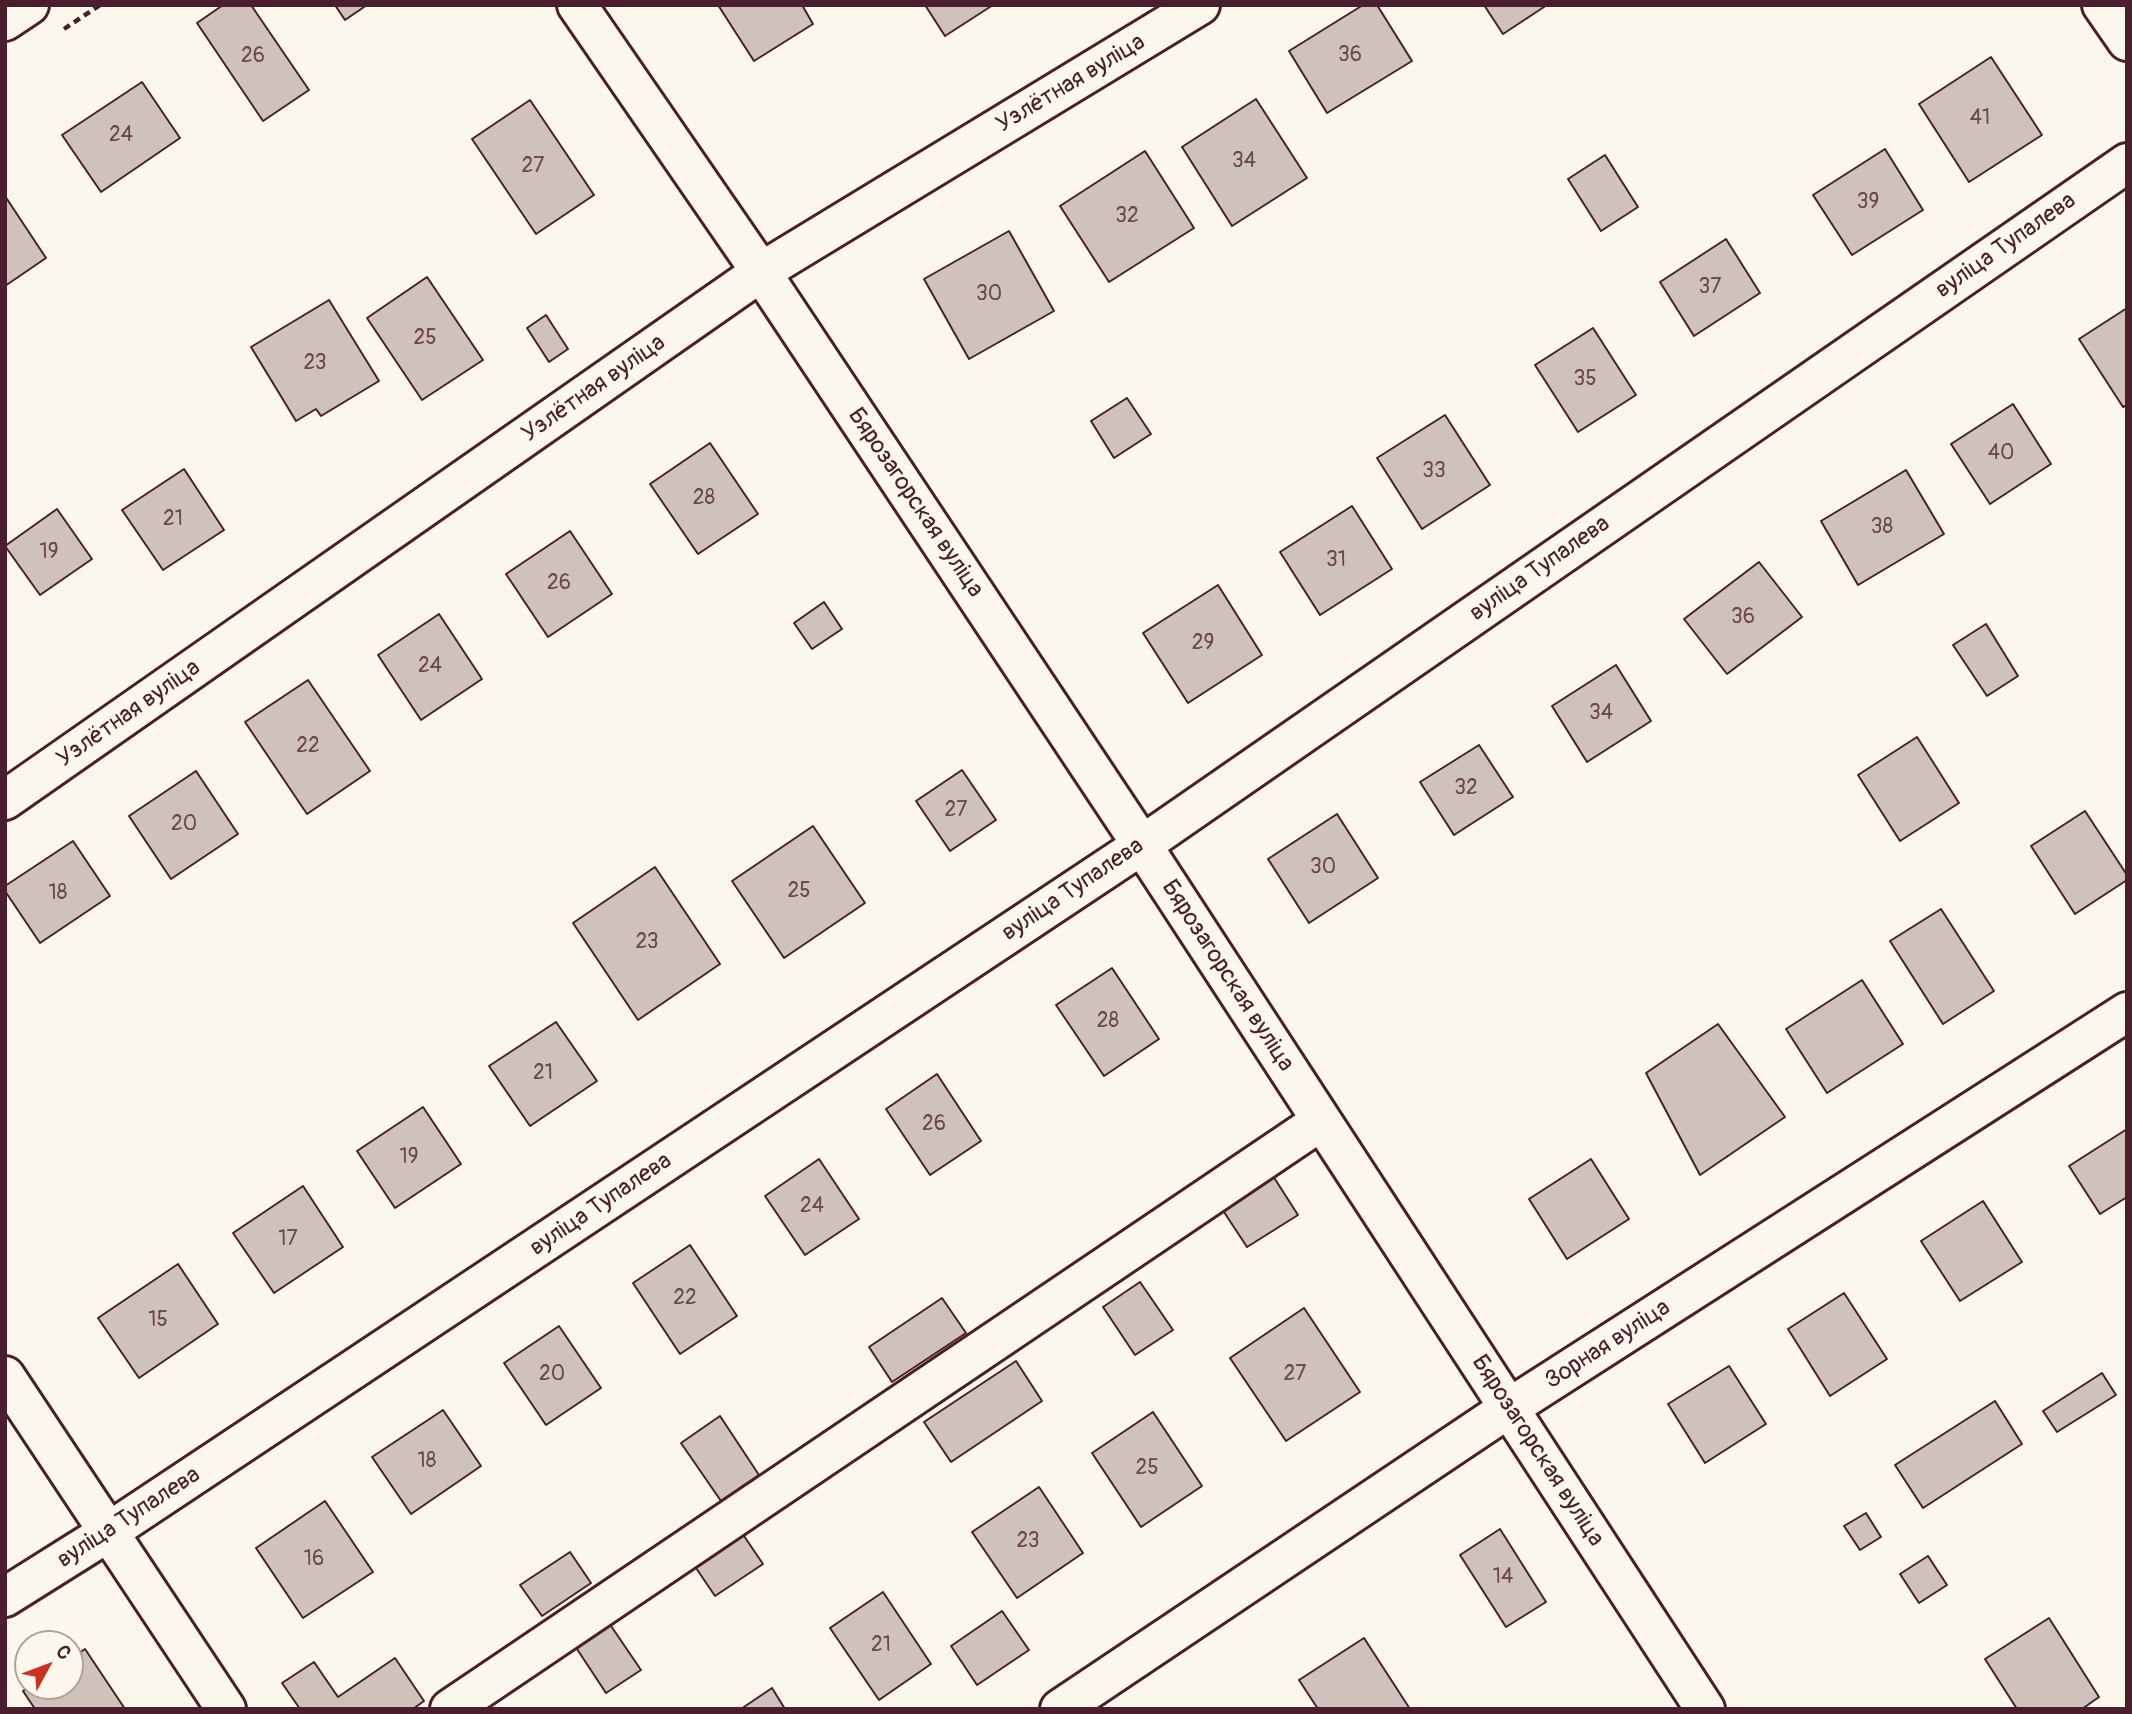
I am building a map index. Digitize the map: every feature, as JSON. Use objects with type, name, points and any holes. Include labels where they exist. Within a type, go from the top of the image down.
[{"type":"street","points":[[5,21],[29,5]]},
{"type":"street","name":"Бярозагорская вуліца","points":[[577,5],[761,272],[1142,845],[1705,1709]]},
{"type":"street","name":"Узлётная вуліца","points":[[5,800],[761,272],[1200,5]]},
{"type":"street","points":[[2102,5],[2127,41]]},
{"type":"street","name":"вуліца Тупалева","points":[[5,1597],[107,1533],[1142,845],[2127,163]]},
{"type":"street","name":"Зорная вуліца","points":[[1060,1709],[1509,1408],[2127,1012]]},
{"type":"street","points":[[450,1709],[1321,1121]]},
{"type":"street","points":[[5,1376],[226,1709]]},
{"type":"building","points":[[223,5],[251,5],[309,90],[263,121],[197,23]]},
{"type":"building","points":[[335,5],[367,5],[345,20]]},
{"type":"building","points":[[718,5],[802,5],[813,24],[754,61]]},
{"type":"building","points":[[925,5],[993,5],[945,36]]},
{"type":"building","points":[[1363,5],[1377,5],[1412,61],[1327,113],[1289,51]]},
{"type":"building","points":[[1484,5],[1547,5],[1503,34]]},
{"type":"building","points":[[1991,57],[2042,135],[1969,182],[1919,104]]},
{"type":"building","points":[[142,82],[180,138],[101,192],[62,135]]},
{"type":"building","points":[[1256,99],[1307,178],[1232,226],[1182,147]]},
{"type":"building","points":[[530,100],[594,195],[536,234],[472,139]]},
{"type":"building","points":[[1885,149],[1923,210],[1852,255],[1813,195]]},
{"type":"building","points":[[1145,151],[1194,228],[1109,282],[1060,206]]},
{"type":"building","points":[[1605,155],[1638,207],[1601,231],[1568,179]]},
{"type":"building","points":[[5,196],[46,258],[5,286]]},
{"type":"building","points":[[1009,231],[1054,311],[969,359],[924,279]]},
{"type":"building","points":[[1726,239],[1760,293],[1694,336],[1660,282]]},
{"type":"building","points":[[427,277],[483,360],[422,400],[367,318]]},
{"type":"building","points":[[329,300],[379,381],[321,416],[316,409],[296,421],[251,347]]},
{"type":"building","points":[[2127,308],[2127,405],[2123,407],[2079,339]]},
{"type":"building","points":[[546,315],[568,349],[549,362],[527,328]]},
{"type":"building","points":[[1593,328],[1636,395],[1578,432],[1535,365]]},
{"type":"building","points":[[1127,398],[1151,434],[1114,458],[1091,421]]},
{"type":"building","points":[[2013,404],[2051,464],[1990,504],[1951,444]]},
{"type":"building","points":[[1445,415],[1490,485],[1422,529],[1377,458]]},
{"type":"building","points":[[710,443],[758,514],[698,554],[650,484]]},
{"type":"building","points":[[184,469],[224,530],[163,570],[122,510]]},
{"type":"building","points":[[1906,470],[1944,534],[1858,585],[1821,521]]},
{"type":"building","points":[[1352,506],[1392,569],[1320,615],[1280,552]]},
{"type":"building","points":[[57,509],[92,559],[40,595],[5,546]]},
{"type":"building","points":[[570,531],[612,594],[548,637],[506,574]]},
{"type":"building","points":[[1759,562],[1802,617],[1727,674],[1684,619]]},
{"type":"building","points":[[1218,585],[1262,655],[1188,703],[1143,633]]},
{"type":"building","points":[[824,602],[842,629],[812,649],[794,623]]},
{"type":"building","points":[[439,614],[482,679],[421,720],[378,655]]},
{"type":"building","points":[[1986,624],[2018,676],[1987,696],[1953,645]]},
{"type":"building","points":[[1616,665],[1651,721],[1587,762],[1552,706]]},
{"type":"building","points":[[308,680],[370,771],[307,814],[245,722]]},
{"type":"building","points":[[1917,737],[1959,803],[1900,841],[1858,775]]},
{"type":"building","points":[[1479,745],[1513,797],[1454,835],[1420,782]]},
{"type":"building","points":[[962,770],[996,820],[950,851],[916,801]]},
{"type":"building","points":[[196,771],[238,834],[171,879],[129,816]]},
{"type":"building","points":[[2085,811],[2127,875],[2127,880],[2075,914],[2031,846]]},
{"type":"building","points":[[1337,814],[1378,878],[1309,923],[1268,859]]},
{"type":"building","points":[[813,826],[865,903],[784,958],[732,881]]},
{"type":"building","points":[[73,841],[110,896],[40,943],[5,891],[5,886]]},
{"type":"building","points":[[655,867],[720,964],[638,1020],[573,923]]},
{"type":"building","points":[[1941,909],[1994,991],[1943,1024],[1890,941]]},
{"type":"building","points":[[1112,968],[1159,1039],[1104,1076],[1056,1005]]},
{"type":"building","points":[[1862,980],[1903,1044],[1827,1093],[1786,1029]]},
{"type":"building","points":[[556,1022],[597,1081],[530,1126],[489,1066]]},
{"type":"building","points":[[1718,1024],[1785,1117],[1700,1175],[1646,1073]]},
{"type":"building","points":[[937,1074],[981,1141],[930,1175],[886,1109]]},
{"type":"building","points":[[423,1107],[461,1164],[395,1208],[357,1151]]},
{"type":"building","points":[[2127,1129],[2127,1197],[2100,1214],[2069,1166]]},
{"type":"building","points":[[819,1159],[859,1219],[805,1255],[765,1196]]},
{"type":"building","points":[[1591,1159],[1629,1219],[1567,1259],[1529,1199]]},
{"type":"building","points":[[1273,1176],[1298,1215],[1247,1247],[1222,1209]]},
{"type":"building","points":[[303,1186],[343,1247],[274,1293],[233,1233]]},
{"type":"building","points":[[1983,1201],[2022,1262],[1960,1301],[1921,1241]]},
{"type":"building","points":[[690,1245],[737,1316],[680,1354],[633,1283]]},
{"type":"building","points":[[178,1264],[218,1324],[139,1378],[98,1318]]},
{"type":"building","points":[[1140,1282],[1173,1330],[1135,1355],[1103,1307]]},
{"type":"building","points":[[1844,1293],[1887,1359],[1830,1396],[1788,1329]]},
{"type":"building","points":[[942,1298],[966,1333],[892,1382],[869,1347]]},
{"type":"building","points":[[1304,1308],[1360,1392],[1286,1441],[1230,1358]]},
{"type":"building","points":[[559,1326],[601,1388],[546,1425],[504,1363]]},
{"type":"building","points":[[1016,1361],[1042,1401],[951,1462],[924,1422]]},
{"type":"building","points":[[1729,1366],[1766,1424],[1705,1463],[1668,1404]]},
{"type":"building","points":[[2102,1373],[2116,1395],[2057,1432],[2043,1411]]},
{"type":"building","points":[[1995,1401],[2022,1444],[1923,1508],[1895,1465]]},
{"type":"building","points":[[443,1410],[481,1466],[411,1514],[372,1457]]},
{"type":"building","points":[[1153,1412],[1202,1486],[1141,1527],[1092,1453]]},
{"type":"building","points":[[720,1416],[759,1475],[721,1501],[681,1443]]},
{"type":"building","points":[[1039,1487],[1083,1553],[1017,1598],[972,1532]]},
{"type":"building","points":[[325,1501],[373,1572],[303,1618],[256,1548]]},
{"type":"building","points":[[1866,1513],[1881,1537],[1860,1550],[1844,1526]]},
{"type":"building","points":[[1500,1529],[1546,1602],[1506,1627],[1460,1555]]},
{"type":"building","points":[[742,1533],[763,1564],[715,1596],[694,1565]]},
{"type":"building","points":[[570,1552],[591,1583],[542,1616],[520,1585]]},
{"type":"building","points":[[1928,1556],[1947,1585],[1919,1603],[1900,1574]]},
{"type":"building","points":[[883,1592],[931,1664],[879,1700],[830,1628]]},
{"type":"building","points":[[1002,1611],[1029,1650],[977,1685],[951,1646]]},
{"type":"building","points":[[2049,1618],[2099,1697],[2082,1709],[2017,1709],[1985,1659]]},
{"type":"building","points":[[607,1620],[641,1670],[606,1693],[573,1643]]},
{"type":"building","points":[[1364,1638],[1410,1709],[1318,1709],[1299,1680]]},
{"type":"building","points":[[84,1650],[125,1709],[35,1709],[29,1700],[84,1700]]},
{"type":"building","points":[[395,1658],[424,1701],[413,1709],[300,1709],[282,1683],[314,1662],[338,1697]]},
{"type":"building","points":[[772,1688],[785,1709],[741,1709]]}]
